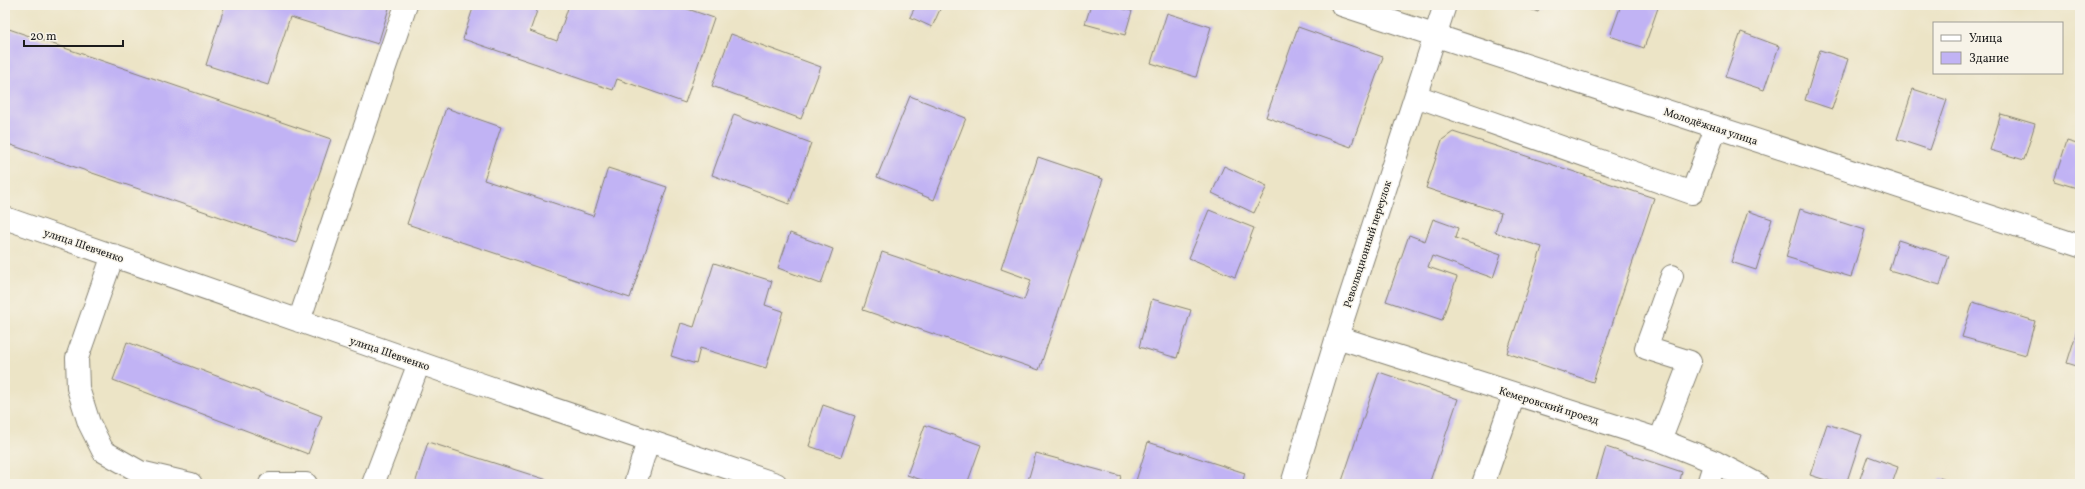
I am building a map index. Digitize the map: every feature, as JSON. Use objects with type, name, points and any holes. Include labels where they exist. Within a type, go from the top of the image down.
[{"type":"street","points":[[299,321],[406,5]]},
{"type":"street","name":"Молодёжная улица","points":[[1342,5],[1436,34],[1716,128],[2080,246]]},
{"type":"street","name":"Революционный переулок","points":[[1292,484],[1337,337],[1445,5]]},
{"type":"street","points":[[1416,96],[1692,193],[1716,128]]},
{"type":"street","name":"улица Шевченко","points":[[5,218],[419,363],[776,484]]},
{"type":"street","points":[[113,255],[77,358],[78,388],[89,423],[103,451],[140,472],[191,484]]},
{"type":"street","points":[[1660,440],[1690,362],[1646,348],[1672,276]]},
{"type":"street","name":"Кемеровский проезд","points":[[1337,337],[1514,395],[1660,440],[1715,462],[1757,484]]},
{"type":"street","points":[[373,484],[419,363]]},
{"type":"street","points":[[1483,484],[1514,395]]},
{"type":"street","points":[[635,484],[648,441]]},
{"type":"street","points":[[1708,484],[1715,462]]},
{"type":"street","points":[[270,484],[306,484]]},
{"type":"building","points":[[225,5],[390,5],[378,44],[290,17],[268,85],[206,65]]},
{"type":"building","points":[[474,5],[539,5],[530,31],[557,41],[569,5],[676,5],[714,18],[685,103],[617,79],[613,90],[463,39]]},
{"type":"building","points":[[916,5],[942,5],[932,27],[910,17]]},
{"type":"building","points":[[1091,5],[1109,5],[1132,11],[1125,35],[1085,24]]},
{"type":"building","points":[[1518,5],[1541,5],[1538,12]]},
{"type":"building","points":[[1621,5],[1659,5],[1644,48],[1610,36]]},
{"type":"building","points":[[1167,13],[1211,27],[1196,77],[1151,63]]},
{"type":"building","points":[[1298,27],[1383,57],[1351,147],[1266,117]]},
{"type":"building","points":[[6,28],[331,139],[296,243],[5,143]]},
{"type":"building","points":[[1741,32],[1779,46],[1764,90],[1725,77]]},
{"type":"building","points":[[731,34],[821,67],[801,119],[712,86]]},
{"type":"building","points":[[1820,50],[1848,59],[1832,109],[1805,100]]},
{"type":"building","points":[[1913,89],[1947,100],[1930,150],[1897,139]]},
{"type":"building","points":[[910,96],[966,118],[934,200],[877,177]]},
{"type":"building","points":[[446,108],[501,127],[484,180],[593,216],[608,168],[667,187],[630,298],[407,224]]},
{"type":"building","points":[[734,114],[811,143],[789,204],[712,175]]},
{"type":"building","points":[[2001,114],[2035,124],[2024,160],[1990,150]]},
{"type":"building","points":[[1453,132],[1654,198],[1593,382],[1507,353],[1542,247],[1495,232],[1501,213],[1426,188],[1442,140]]},
{"type":"building","points":[[2067,141],[2080,145],[2080,189],[2054,181]]},
{"type":"building","points":[[1038,157],[1103,179],[1039,370],[863,310],[882,252],[1024,300],[1031,280],[1001,269]]},
{"type":"building","points":[[1224,166],[1267,186],[1254,213],[1212,193]]},
{"type":"building","points":[[1800,209],[1865,230],[1851,277],[1786,257]]},
{"type":"building","points":[[1209,210],[1254,228],[1235,277],[1189,258]]},
{"type":"building","points":[[1748,211],[1772,219],[1756,270],[1731,262]]},
{"type":"building","points":[[1433,219],[1458,228],[1455,238],[1501,254],[1493,278],[1432,256],[1428,267],[1457,277],[1442,320],[1386,301],[1409,235],[1425,241]]},
{"type":"building","points":[[790,233],[833,249],[821,284],[778,268]]},
{"type":"building","points":[[1898,240],[1949,256],[1940,285],[1889,270]]},
{"type":"building","points":[[714,263],[772,281],[765,305],[783,311],[766,368],[700,348],[696,364],[671,356],[681,323],[694,327]]},
{"type":"building","points":[[1152,299],[1191,310],[1177,358],[1139,347]]},
{"type":"building","points":[[1973,302],[2035,321],[2026,355],[1962,337]]},
{"type":"building","points":[[2080,321],[2080,367],[2067,363]]},
{"type":"building","points":[[127,342],[322,416],[308,454],[113,380]]},
{"type":"building","points":[[1379,372],[1458,399],[1429,484],[1341,484]]},
{"type":"building","points":[[823,405],[855,416],[841,457],[809,446]]},
{"type":"building","points":[[1827,424],[1862,435],[1846,484],[1838,484],[1810,475]]},
{"type":"building","points":[[925,425],[981,445],[967,484],[934,484],[907,475]]},
{"type":"building","points":[[428,442],[560,484],[415,484]]},
{"type":"building","points":[[1148,442],[1245,473],[1242,484],[1135,484]]},
{"type":"building","points":[[1606,447],[1682,472],[1679,484],[1595,484]]},
{"type":"building","points":[[1036,453],[1121,476],[1119,484],[1027,484]]},
{"type":"building","points":[[1868,456],[1898,467],[1892,484],[1858,484]]},
{"type":"building","points":[[1940,478],[1957,484],[1938,484]]}]
